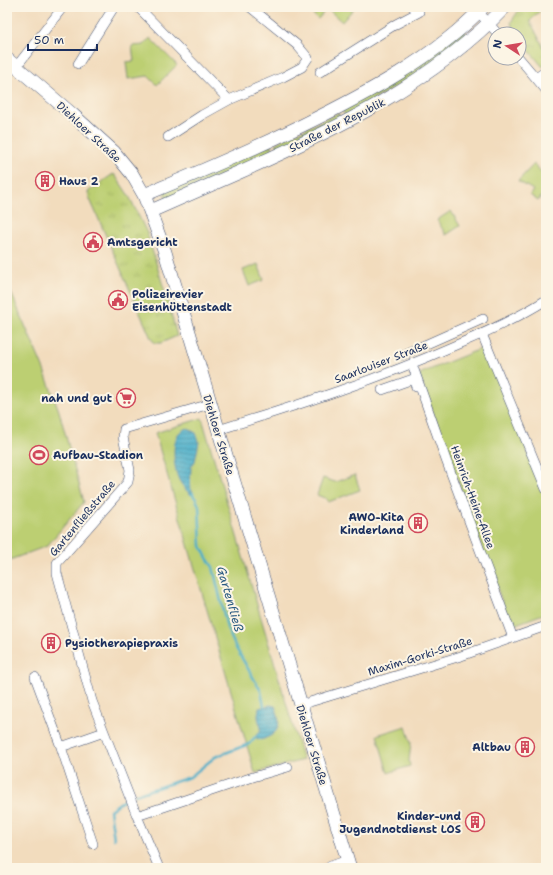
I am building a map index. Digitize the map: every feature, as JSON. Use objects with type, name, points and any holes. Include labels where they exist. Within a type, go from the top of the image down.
[{"type":"street","points":[[11,63],[63,7]]},
{"type":"street","points":[[78,64],[114,7]]},
{"type":"street","points":[[138,7],[230,100]]},
{"type":"street","points":[[168,137],[202,115],[230,100],[290,74],[302,67],[308,58],[297,45],[250,7]]},
{"type":"street","name":"Straße der Republik","points":[[150,211],[278,155],[346,122],[388,99],[426,74],[468,42],[489,24],[504,7]]},
{"type":"street","points":[[320,72],[419,9]]},
{"type":"street","points":[[478,9],[489,24]]},
{"type":"street","name":"Straße der Republik","points":[[144,195],[272,140],[345,104],[421,58],[450,36],[478,9]]},
{"type":"street","name":"Diehloer Straße","points":[[11,63],[72,114],[114,152],[132,174],[144,195],[164,252],[349,865]]},
{"type":"street","points":[[526,66],[546,90]]},
{"type":"street","points":[[536,78],[546,71]]},
{"type":"street","name":"Saarlouiser Straße","points":[[218,430],[314,400],[412,364],[513,320],[546,300]]},
{"type":"street","points":[[402,355],[483,319]]},
{"type":"street","points":[[482,334],[546,490]]},
{"type":"street","name":"Heinrich-Heine-Allee","points":[[412,364],[446,460],[513,638]]},
{"type":"street","points":[[382,390],[413,379],[420,398],[424,396]]},
{"type":"street","name":"Gartenfließstraße","points":[[159,868],[92,701],[57,573],[57,564],[128,482],[130,470],[123,437],[124,429],[210,404]]},
{"type":"street","name":"Maxim-Gorki-Straße","points":[[300,705],[461,656],[546,626]]},
{"type":"street","points":[[35,677],[61,747],[93,844]]},
{"type":"street","points":[[61,747],[104,732]]},
{"type":"street","points":[[137,816],[253,776],[288,767]]},
{"type":"street","points":[[331,868],[349,865]]},
{"type":"green space","points":[[305,7],[328,7],[318,19]]},
{"type":"green space","points":[[331,7],[355,7],[342,22],[329,10]]},
{"type":"green space","points":[[521,7],[544,7],[530,21],[546,52],[546,65],[543,67],[527,48],[527,26],[512,26],[511,22]]},
{"type":"green space","points":[[463,30],[468,36],[436,62],[346,117],[342,110]]},
{"type":"green space","points":[[150,38],[177,65],[157,85],[148,76],[128,79],[126,62],[134,61],[132,46],[144,45]]},
{"type":"green space","points":[[338,113],[341,119],[279,150],[276,143]]},
{"type":"green space","points":[[271,145],[274,152],[167,199],[164,192]]},
{"type":"green space","points":[[534,164],[546,177],[546,190],[538,201],[530,195],[533,190],[518,181]]},
{"type":"green space","points":[[113,174],[129,196],[147,233],[168,302],[177,336],[161,343],[154,343],[150,336],[89,197],[89,191]]},
{"type":"green space","points":[[451,211],[460,226],[446,235],[437,220]]},
{"type":"green space","points":[[258,264],[264,280],[249,286],[243,270]]},
{"type":"green space","name":"Aufbau-Stadion","points":[[7,283],[44,370],[59,411],[84,502],[47,546],[7,561]]},
{"type":"green space","points":[[485,347],[546,497],[546,613],[511,626],[419,374]]},
{"type":"green space","points":[[202,418],[303,760],[255,773],[155,433]]},
{"type":"green space","points":[[355,475],[360,490],[328,502],[327,499],[317,495],[323,478],[335,482]]},
{"type":"green space","points":[[406,726],[411,743],[409,761],[410,766],[388,773],[377,735]]},
{"type":"water","points":[[187,428],[196,433],[199,442],[195,461],[191,467],[190,487],[193,493],[191,495],[177,476],[174,456],[176,437],[180,432]]},
{"type":"water","points":[[270,705],[275,706],[277,711],[279,720],[278,728],[273,734],[260,740],[255,737],[261,729],[258,719],[259,708]]},
{"type":"waterway","name":"Gartenfließ","points":[[193,493],[192,494],[199,506],[201,546],[213,567],[227,628],[236,648],[261,691],[264,706]]},
{"type":"waterway","name":"Gartenfließ","points":[[135,795],[190,777],[215,757],[249,744],[255,737]]},
{"type":"waterway","name":"Gartenfließ","points":[[114,839],[110,810],[124,800]]},
{"type":"place","name":"Haus 2","points":[[45,181]]},
{"type":"place","name":"Amtsgericht","points":[[93,242]]},
{"type":"place","name":"Polizeirevier Eisenhüttenstadt","points":[[118,300]]},
{"type":"place","name":"nah und gut","points":[[126,398]]},
{"type":"place","name":"Aufbau-Stadion","points":[[39,455]]},
{"type":"place","name":"AWO-Kita Kinderland","points":[[418,523]]},
{"type":"place","name":"Pysiotherapiepraxis","points":[[51,643]]},
{"type":"place","name":"Altbau","points":[[525,747]]},
{"type":"place","name":"Kinder-und Jugendnotdienst LOS","points":[[475,822]]}]
